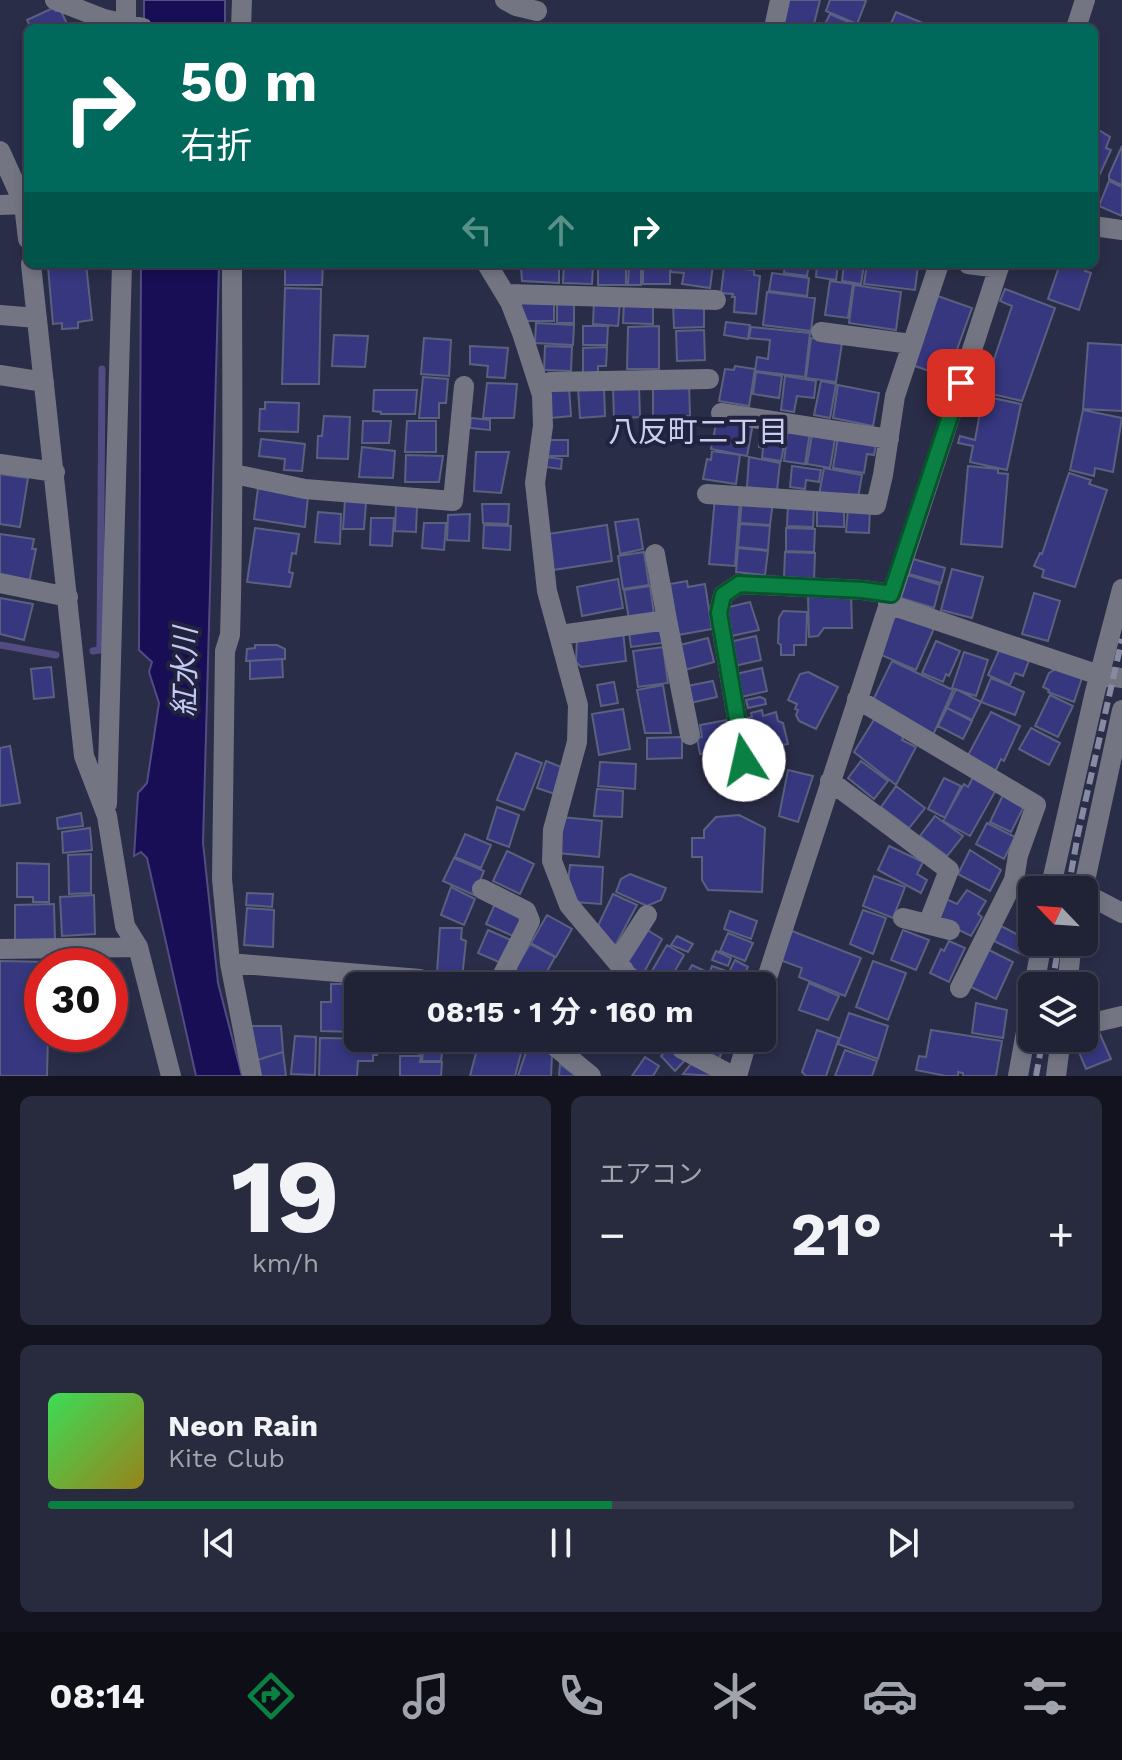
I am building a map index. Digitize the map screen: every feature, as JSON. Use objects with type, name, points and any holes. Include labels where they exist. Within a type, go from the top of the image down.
[{"type":"street","points":[[55,0],[124,24]]},
{"type":"street","points":[[126,0],[132,24]]},
{"type":"street","points":[[241,24],[242,0]]},
{"type":"street","points":[[505,0],[536,13]]},
{"type":"street","points":[[775,24],[780,0]]},
{"type":"street","points":[[1077,24],[1085,0]]},
{"type":"street","points":[[0,151],[24,204],[0,205]]},
{"type":"street","points":[[1098,227],[1122,230]]},
{"type":"street","points":[[31,268],[84,756],[107,816]]},
{"type":"street","points":[[122,268],[107,816],[125,926],[138,947],[171,1076]]},
{"type":"street","points":[[232,268],[231,455],[234,474],[230,635],[225,651],[222,879],[230,963],[252,1076]]},
{"type":"street","points":[[489,268],[505,294],[530,352],[540,386],[543,426],[535,483],[547,591],[575,687],[579,721],[574,758],[553,830],[552,861],[569,905],[624,972]]},
{"type":"street","points":[[707,494],[876,505],[895,396],[938,268]]},
{"type":"street","points":[[769,972],[999,268]]},
{"type":"street","points":[[505,294],[716,300]]},
{"type":"street","points":[[0,315],[37,318]]},
{"type":"street","points":[[821,332],[911,344]]},
{"type":"street","points":[[0,375],[44,382]]},
{"type":"street","points":[[540,386],[550,382],[709,379]]},
{"type":"street","points":[[234,474],[305,489],[453,501],[464,386]]},
{"type":"street","points":[[721,413],[889,439]]},
{"type":"street","points":[[0,464],[55,472]]},
{"type":"street","points":[[655,554],[690,735]]},
{"type":"street","points":[[0,583],[68,597]]},
{"type":"street","points":[[744,760],[719,613],[723,595],[739,584],[863,590],[1099,675],[1122,678]]},
{"type":"street","points":[[1053,876],[1122,589]]},
{"type":"street","points":[[560,635],[667,620]]},
{"type":"street","points":[[857,699],[1036,805],[1018,855],[1014,880],[960,988]]},
{"type":"street","points":[[1087,876],[1122,710]]},
{"type":"street","points":[[830,781],[949,870],[928,924]]},
{"type":"street","points":[[482,889],[526,911],[530,921],[504,972]]},
{"type":"street","points":[[1098,900],[1122,913]]},
{"type":"street","points":[[617,962],[647,915]]},
{"type":"street","points":[[903,918],[950,930]]},
{"type":"street","points":[[0,949],[138,947]]},
{"type":"street","points":[[230,963],[344,973]]},
{"type":"street","points":[[1098,1022],[1122,1016]]},
{"type":"street","points":[[562,1052],[591,1076]]},
{"type":"street","points":[[688,1052],[735,1076],[743,1052]]},
{"type":"street","points":[[1018,1076],[1022,1052]]},
{"type":"street","points":[[1056,1076],[1059,1052]]},
{"type":"water","points":[[144,0],[225,0],[225,24],[144,24]]},
{"type":"water","name":"紅水川","points":[[141,268],[219,268],[203,843],[218,983],[242,1076],[196,1076],[147,858],[141,852],[134,856],[138,793],[147,783],[159,703],[149,672],[152,662],[139,650]]},
{"type":"building","points":[[784,0],[820,0],[814,24],[778,24]]},
{"type":"building","points":[[830,0],[866,1],[857,24],[826,11]]},
{"type":"building","points":[[53,8],[56,11],[60,9],[67,24],[29,24],[27,20]]},
{"type":"building","points":[[896,12],[925,24],[891,24]]},
{"type":"building","points":[[830,14],[851,23],[850,24],[825,24]]},
{"type":"building","points":[[1098,130],[1110,137],[1106,148],[1111,150],[1100,174]]},
{"type":"building","points":[[1122,146],[1122,185],[1109,179],[1109,175]]},
{"type":"building","points":[[1109,181],[1122,187],[1122,216],[1099,206]]},
{"type":"building","points":[[48,268],[86,268],[92,320],[78,322],[78,328],[62,329],[62,323],[53,324]]},
{"type":"building","points":[[285,268],[323,268],[322,285],[285,285]]},
{"type":"building","points":[[521,268],[559,268],[559,283],[522,281]]},
{"type":"building","points":[[564,268],[593,268],[592,284],[563,283]]},
{"type":"building","points":[[598,268],[626,268],[626,285],[598,285]]},
{"type":"building","points":[[629,268],[641,268],[641,285],[628,285]]},
{"type":"building","points":[[643,268],[670,268],[670,284],[643,284]]},
{"type":"building","points":[[672,268],[713,268],[710,288],[682,284],[684,273],[671,272]]},
{"type":"building","points":[[724,268],[754,270],[754,275],[760,276],[756,314],[734,312],[733,294],[721,293]]},
{"type":"building","points":[[785,268],[808,268],[807,276],[784,273]]},
{"type":"building","points":[[817,268],[838,268],[836,280],[816,277]]},
{"type":"building","points":[[844,268],[863,268],[861,284],[842,281]]},
{"type":"building","points":[[866,268],[918,268],[915,290],[864,284]]},
{"type":"building","points":[[1059,268],[1086,268],[1085,271],[1091,273],[1079,310],[1048,299]]},
{"type":"building","points":[[772,273],[809,278],[807,296],[769,291]]},
{"type":"building","points":[[830,281],[853,284],[848,318],[825,315]]},
{"type":"building","points":[[854,285],[901,292],[896,330],[849,323]]},
{"type":"building","points":[[285,288],[321,289],[319,384],[282,384]]},
{"type":"building","points":[[1005,289],[1055,308],[1022,401],[983,392],[1012,306],[1000,301]]},
{"type":"building","points":[[767,292],[815,298],[811,331],[763,325]]},
{"type":"building","points":[[932,294],[972,308],[947,377],[909,364]]},
{"type":"building","points":[[515,297],[554,298],[554,321],[525,321]]},
{"type":"building","points":[[557,298],[574,298],[574,323],[557,323]]},
{"type":"building","points":[[594,301],[620,302],[618,326],[593,324]]},
{"type":"building","points":[[624,302],[653,302],[653,324],[623,323]]},
{"type":"building","points":[[673,303],[704,303],[704,327],[674,328]]},
{"type":"building","points":[[726,322],[750,325],[748,339],[724,335]]},
{"type":"building","points":[[536,323],[574,325],[573,345],[535,343]]},
{"type":"building","points":[[583,326],[608,326],[607,345],[583,345]]},
{"type":"building","points":[[659,326],[659,369],[627,369],[628,327]]},
{"type":"building","points":[[751,327],[810,333],[805,377],[755,371],[757,357],[768,359],[770,340],[749,338]]},
{"type":"building","points":[[704,330],[705,360],[677,361],[676,331]]},
{"type":"building","points":[[334,335],[368,336],[365,367],[332,366]]},
{"type":"building","points":[[424,338],[451,340],[449,376],[421,374]]},
{"type":"building","points":[[811,338],[842,343],[836,382],[806,378]]},
{"type":"building","points":[[1088,343],[1122,345],[1122,411],[1083,409]]},
{"type":"building","points":[[470,346],[508,348],[505,378],[487,377],[488,366],[470,364]]},
{"type":"building","points":[[545,346],[572,347],[571,371],[544,370]]},
{"type":"building","points":[[607,347],[606,366],[598,366],[598,373],[583,373],[583,348]]},
{"type":"building","points":[[735,366],[755,369],[749,406],[719,401],[725,369],[734,370]]},
{"type":"building","points":[[756,372],[782,376],[779,398],[753,394]]},
{"type":"building","points":[[785,376],[816,381],[814,398],[797,396],[794,412],[781,410]]},
{"type":"building","points":[[423,377],[448,379],[446,403],[439,403],[439,418],[419,418]]},
{"type":"building","points":[[821,381],[836,384],[830,418],[814,415]]},
{"type":"building","points":[[487,383],[517,384],[514,418],[483,418]]},
{"type":"building","points":[[689,383],[690,416],[653,416],[653,388]]},
{"type":"building","points":[[639,385],[640,417],[614,419],[613,387]]},
{"type":"building","points":[[838,385],[879,393],[873,426],[833,418]]},
{"type":"building","points":[[604,386],[605,416],[580,418],[578,388]]},
{"type":"building","points":[[569,387],[571,416],[551,418],[550,389]]},
{"type":"building","points":[[374,390],[417,390],[415,414],[381,414],[373,411]]},
{"type":"building","points":[[983,396],[1021,404],[1007,470],[970,462],[973,446],[958,443],[960,436],[975,440]]},
{"type":"building","points":[[265,402],[299,403],[298,432],[259,431],[260,409],[265,409]]},
{"type":"building","points":[[1083,410],[1122,418],[1113,472],[1095,468],[1094,476],[1070,470]]},
{"type":"building","points":[[324,416],[350,417],[348,459],[317,458],[318,436],[322,436]]},
{"type":"building","points":[[471,418],[490,420],[490,430],[470,428]]},
{"type":"building","points":[[724,418],[753,423],[747,456],[711,449],[716,424],[723,425]]},
{"type":"building","points":[[363,421],[391,421],[389,443],[362,443]]},
{"type":"building","points":[[407,421],[436,421],[436,452],[405,452]]},
{"type":"building","points":[[763,424],[787,429],[781,461],[762,458],[763,448],[759,447]]},
{"type":"building","points":[[788,429],[810,432],[805,464],[784,461]]},
{"type":"building","points":[[812,435],[835,439],[830,468],[807,464]]},
{"type":"building","points":[[838,437],[876,444],[874,455],[867,454],[864,473],[833,468]]},
{"type":"building","points":[[261,439],[305,444],[302,471],[284,470],[285,459],[259,456]]},
{"type":"building","points":[[545,440],[568,440],[568,456],[545,456]]},
{"type":"building","points":[[362,447],[395,451],[393,478],[359,477]]},
{"type":"building","points":[[712,451],[740,455],[736,484],[703,479]]},
{"type":"building","points":[[476,452],[509,452],[501,493],[474,491]]},
{"type":"building","points":[[406,455],[443,456],[439,482],[405,482]]},
{"type":"building","points":[[546,457],[562,459],[561,469],[545,467]]},
{"type":"building","points":[[749,457],[780,463],[777,490],[747,487]]},
{"type":"building","points":[[792,466],[821,470],[819,482],[806,480],[805,489],[790,487]]},
{"type":"building","points":[[968,466],[998,469],[998,473],[1008,474],[1002,547],[961,544]]},
{"type":"building","points":[[824,468],[862,475],[858,498],[819,495]]},
{"type":"building","points":[[1069,473],[1091,480],[1089,484],[1107,490],[1075,587],[1042,577],[1044,570],[1034,566],[1042,554]]},
{"type":"building","points":[[0,474],[28,478],[20,527],[0,524]]},
{"type":"building","points":[[258,488],[308,496],[305,527],[254,519]]},
{"type":"building","points":[[715,497],[740,499],[735,566],[709,564]]},
{"type":"building","points":[[742,498],[773,501],[770,525],[740,523]]},
{"type":"building","points":[[345,500],[366,502],[364,529],[343,529]]},
{"type":"building","points":[[788,503],[814,504],[813,527],[787,526]]},
{"type":"building","points":[[482,504],[509,504],[508,524],[483,523]]},
{"type":"building","points":[[396,505],[417,506],[416,532],[395,531]]},
{"type":"building","points":[[817,507],[844,508],[844,527],[817,526]]},
{"type":"building","points":[[848,508],[870,509],[869,533],[846,532]]},
{"type":"building","points":[[318,512],[341,514],[340,544],[315,542]]},
{"type":"building","points":[[470,514],[469,541],[447,540],[448,515]]},
{"type":"building","points":[[371,518],[394,518],[392,546],[370,545]]},
{"type":"building","points":[[638,519],[643,549],[620,554],[615,522]]},
{"type":"building","points":[[424,523],[446,523],[444,550],[422,548]]},
{"type":"building","points":[[740,524],[770,526],[768,550],[738,547]]},
{"type":"building","points":[[484,525],[511,526],[510,550],[483,548]]},
{"type":"building","points":[[607,525],[612,561],[553,570],[548,534]]},
{"type":"building","points":[[255,528],[299,534],[296,554],[292,553],[290,587],[247,582]]},
{"type":"building","points":[[786,528],[815,529],[814,552],[786,551]]},
{"type":"building","points":[[0,534],[34,539],[32,549],[36,549],[29,583],[0,575]]},
{"type":"building","points":[[738,548],[768,551],[765,575],[736,572]]},
{"type":"building","points":[[644,552],[649,585],[623,589],[618,556]]},
{"type":"building","points":[[785,552],[815,553],[814,580],[784,578]]},
{"type":"building","points":[[913,559],[945,568],[941,583],[909,574]]},
{"type":"building","points":[[952,569],[983,577],[972,618],[941,610]]},
{"type":"building","points":[[908,575],[940,585],[934,608],[901,598]]},
{"type":"building","points":[[618,579],[623,608],[582,616],[577,587]]},
{"type":"building","points":[[687,581],[688,587],[705,584],[712,629],[678,635],[670,584]]},
{"type":"building","points":[[650,586],[654,614],[629,619],[624,590]]},
{"type":"building","points":[[1034,593],[1060,601],[1048,641],[1022,634]]},
{"type":"building","points":[[851,594],[852,628],[824,628],[818,636],[809,637],[808,596]]},
{"type":"building","points":[[0,598],[33,604],[24,640],[0,634]]},
{"type":"building","points":[[750,602],[759,630],[727,637],[721,609]]},
{"type":"building","points":[[897,610],[935,626],[916,670],[879,654]]},
{"type":"building","points":[[783,611],[807,612],[806,645],[794,645],[794,655],[781,655],[781,645],[778,643],[779,618]]},
{"type":"building","points":[[661,627],[663,643],[631,647],[629,631]]},
{"type":"building","points":[[623,631],[626,661],[581,667],[576,662],[577,638]]},
{"type":"building","points":[[756,636],[761,660],[734,666],[729,642]]},
{"type":"building","points":[[708,638],[714,662],[685,670],[680,645]]},
{"type":"building","points":[[936,641],[960,651],[943,682],[922,673]]},
{"type":"building","points":[[255,645],[277,645],[285,649],[285,659],[246,661],[247,649],[255,648]]},
{"type":"building","points":[[1001,646],[1030,658],[1023,676],[1015,673],[1010,685],[988,675]]},
{"type":"building","points":[[663,647],[668,683],[638,687],[633,651]]},
{"type":"building","points":[[964,652],[988,660],[976,696],[952,688]]},
{"type":"building","points":[[282,659],[283,677],[250,679],[250,661]]},
{"type":"building","points":[[892,661],[953,690],[933,735],[873,700]]},
{"type":"building","points":[[51,667],[54,697],[34,699],[31,669]]},
{"type":"building","points":[[1059,667],[1083,675],[1074,702],[1043,687],[1049,673]]},
{"type":"building","points":[[762,668],[767,691],[741,697],[736,674]]},
{"type":"building","points":[[808,672],[838,687],[816,729],[799,721],[796,715],[798,710],[795,709],[797,704],[788,700],[800,674]]},
{"type":"building","points":[[991,678],[1024,692],[1015,715],[981,702]]},
{"type":"building","points":[[713,681],[717,697],[690,703],[687,686]]},
{"type":"building","points":[[614,682],[618,703],[601,706],[597,685]]},
{"type":"building","points":[[663,685],[671,733],[645,733],[637,690]]},
{"type":"building","points":[[956,689],[981,702],[972,720],[947,708]]},
{"type":"building","points":[[1050,695],[1073,706],[1058,737],[1035,726]]},
{"type":"building","points":[[765,699],[766,704],[748,708],[746,700]]},
{"type":"building","points":[[947,708],[972,721],[963,739],[938,726]]},
{"type":"building","points":[[623,709],[630,749],[599,755],[592,714]]},
{"type":"building","points":[[762,710],[763,716],[776,712],[778,721],[783,723],[788,744],[777,746],[779,755],[765,759],[764,754],[755,756],[746,718]]},
{"type":"building","points":[[991,712],[1020,726],[1004,761],[1001,759],[995,772],[966,759]]},
{"type":"building","points":[[875,718],[905,734],[902,740],[916,747],[896,785],[854,752]]},
{"type":"building","points":[[727,720],[732,748],[700,754],[697,738],[702,737],[700,725]]},
{"type":"building","points":[[1031,728],[1060,743],[1049,765],[1019,749]]},
{"type":"building","points":[[682,737],[682,758],[647,759],[647,738]]},
{"type":"building","points":[[10,746],[20,803],[0,806],[0,748]]},
{"type":"building","points":[[516,753],[542,763],[524,810],[497,800]]},
{"type":"building","points":[[546,761],[564,768],[555,794],[537,788]]},
{"type":"building","points":[[861,761],[888,781],[874,799],[848,778]]},
{"type":"building","points":[[600,762],[636,764],[635,789],[598,786]]},
{"type":"building","points":[[788,770],[813,776],[798,822],[779,816]]},
{"type":"building","points":[[973,777],[996,790],[970,836],[943,821],[964,784],[968,787]]},
{"type":"building","points":[[944,778],[961,786],[945,818],[928,809]]},
{"type":"building","points":[[896,786],[925,808],[909,828],[881,807]]},
{"type":"building","points":[[597,789],[623,791],[622,817],[594,816]]},
{"type":"building","points":[[1003,795],[1024,806],[1011,832],[990,822]]},
{"type":"building","points":[[497,807],[519,815],[509,847],[487,839]]},
{"type":"building","points":[[81,813],[83,826],[58,829],[57,818]]},
{"type":"building","points":[[739,815],[765,828],[762,892],[708,890],[702,880],[702,857],[692,857],[692,838],[704,838],[704,830],[716,817]]},
{"type":"building","points":[[935,816],[963,836],[947,856],[920,836]]},
{"type":"building","points":[[561,817],[602,821],[599,857],[558,853]]},
{"type":"building","points":[[987,823],[1015,837],[1004,859],[976,844]]},
{"type":"building","points":[[90,828],[92,850],[63,853],[62,832]]},
{"type":"building","points":[[465,834],[491,845],[481,868],[455,857]]},
{"type":"building","points":[[889,846],[923,862],[917,874],[927,880],[921,893],[878,870]]},
{"type":"building","points":[[970,850],[1001,870],[990,891],[958,874]]},
{"type":"building","points":[[507,851],[534,864],[520,894],[493,881]]},
{"type":"building","points":[[91,854],[91,893],[69,894],[68,855]]},
{"type":"building","points":[[454,858],[484,871],[474,895],[443,881]]},
{"type":"building","points":[[17,863],[49,864],[49,902],[33,902],[33,897],[17,897]]},
{"type":"building","points":[[570,865],[603,867],[601,904],[574,902],[567,890]]},
{"type":"building","points":[[630,874],[666,888],[661,900],[647,906],[616,892],[621,879]]},
{"type":"building","points":[[874,876],[905,887],[893,918],[863,906]]},
{"type":"building","points":[[451,887],[475,899],[464,925],[441,915]]},
{"type":"building","points":[[967,890],[986,901],[978,914],[982,917],[971,936],[935,918],[946,899],[957,904]]},
{"type":"building","points":[[247,893],[273,894],[272,907],[246,905]]},
{"type":"building","points":[[613,894],[637,905],[614,948],[596,930]]},
{"type":"building","points":[[94,895],[95,934],[62,936],[60,897]]},
{"type":"building","points":[[54,904],[55,940],[15,941],[15,905]]},
{"type":"building","points":[[495,904],[522,916],[513,936],[486,924]]},
{"type":"building","points":[[247,908],[274,910],[273,947],[244,945]]},
{"type":"building","points":[[863,910],[886,918],[873,954],[850,944]]},
{"type":"building","points":[[730,911],[757,921],[751,939],[724,929]]},
{"type":"building","points":[[547,915],[572,929],[556,957],[531,943]]},
{"type":"building","points":[[1001,926],[1018,935],[1018,953],[994,941]]},
{"type":"building","points":[[440,928],[462,928],[461,939],[466,941],[463,972],[437,972]]},
{"type":"building","points":[[644,928],[662,939],[644,972],[624,964]]},
{"type":"building","points":[[488,930],[511,940],[501,963],[478,953]]},
{"type":"building","points":[[903,930],[929,940],[916,970],[891,960]]},
{"type":"building","points":[[792,931],[861,958],[845,996],[799,977],[802,968],[780,960]]},
{"type":"building","points":[[728,933],[753,943],[745,961],[720,951]]},
{"type":"building","points":[[677,936],[693,944],[688,952],[671,945]]},
{"type":"building","points":[[949,941],[965,948],[949,982],[930,973],[941,949],[944,951]]},
{"type":"building","points":[[530,944],[555,957],[547,972],[520,972],[515,969]]},
{"type":"building","points":[[667,945],[684,955],[674,972],[652,971]]},
{"type":"building","points":[[987,949],[1013,962],[996,999],[969,986]]},
{"type":"building","points":[[716,951],[731,958],[728,966],[712,960]]},
{"type":"building","points":[[735,960],[748,967],[746,972],[729,972]]},
{"type":"building","points":[[0,961],[24,961],[24,1052],[48,1052],[47,1076],[0,1076]]},
{"type":"building","points":[[873,961],[906,973],[888,1020],[856,1007]]},
{"type":"building","points":[[692,965],[705,971],[705,972],[688,972]]},
{"type":"building","points":[[712,966],[729,972],[710,972]]},
{"type":"building","points":[[809,983],[839,996],[828,1020],[799,1010]]},
{"type":"building","points":[[331,984],[344,984],[344,1032],[321,1031],[321,1002],[331,1002]]},
{"type":"building","points":[[976,1003],[1007,1010],[1003,1038],[972,1033]]},
{"type":"building","points":[[849,1013],[888,1026],[878,1059],[838,1044]]},
{"type":"building","points":[[250,1026],[281,1026],[283,1052],[254,1061]]},
{"type":"building","points":[[817,1030],[839,1038],[826,1076],[806,1076],[802,1072]]},
{"type":"building","points":[[931,1030],[1002,1041],[996,1076],[963,1076],[958,1072],[958,1076],[946,1076],[916,1070],[919,1056],[926,1057]]},
{"type":"building","points":[[1098,1032],[1111,1059],[1086,1069],[1079,1052],[1098,1052]]},
{"type":"building","points":[[295,1036],[316,1037],[315,1075],[291,1074]]},
{"type":"building","points":[[320,1038],[344,1038],[344,1052],[377,1052],[373,1055],[373,1061],[358,1061],[357,1076],[319,1076]]},
{"type":"building","points":[[845,1050],[877,1061],[872,1076],[835,1076]]},
{"type":"building","points":[[283,1052],[286,1076],[259,1076],[254,1061]]},
{"type":"building","points":[[423,1052],[442,1053],[441,1061],[422,1061]]},
{"type":"building","points":[[476,1052],[521,1052],[515,1076],[470,1076]]},
{"type":"building","points":[[526,1052],[548,1052],[552,1055],[551,1076],[518,1076]]},
{"type":"building","points":[[665,1052],[679,1052],[686,1059],[675,1071],[661,1056]]},
{"type":"building","points":[[706,1052],[722,1052],[719,1059]]},
{"type":"building","points":[[400,1056],[421,1056],[420,1062],[442,1062],[441,1076],[400,1076]]},
{"type":"building","points":[[645,1057],[659,1066],[653,1076],[632,1076]]},
{"type":"building","points":[[695,1059],[716,1076],[683,1074]]},
{"type":"building","points":[[560,1064],[576,1076],[559,1076]]},
{"type":"waterway","points":[[93,651],[100,650],[102,369]]},
{"type":"waterway","points":[[0,645],[56,655]]},
{"type":"railway","points":[[1070,876],[1122,639]]},
{"type":"railway","points":[[1054,972],[1057,956]]},
{"type":"railway","points":[[1036,1076],[1040,1052]]},
{"type":"district","name":"八反町二丁目","points":[[698,432]]},
{"type":"route","points":[[744,760],[719,613],[723,595],[739,584],[891,594],[961,383]]}]
